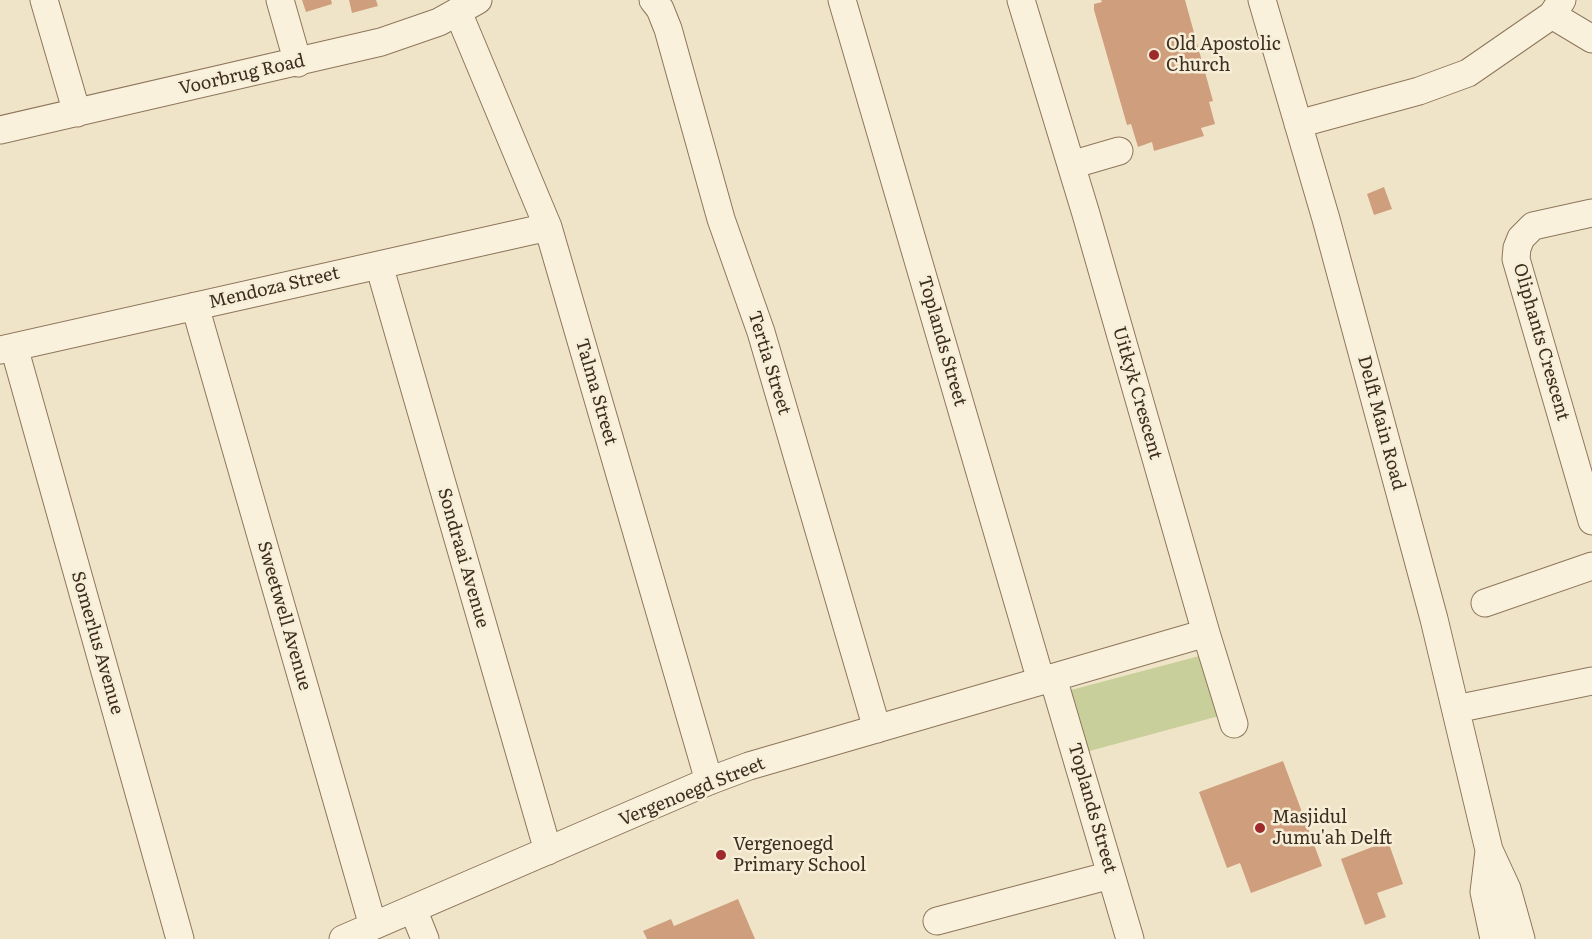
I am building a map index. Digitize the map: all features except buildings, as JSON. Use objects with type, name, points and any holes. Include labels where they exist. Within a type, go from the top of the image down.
[{"type":"street","points":[[44,0],[77,113]]},
{"type":"street","points":[[279,0],[298,63]]},
{"type":"street","name":"Tertia Street","points":[[653,0],[660,9],[668,29],[721,219],[761,332],[877,729]]},
{"type":"street","name":"Toplands Street","points":[[842,0],[1047,680],[1130,939]]},
{"type":"street","name":"Uitkyk Crescent","points":[[1021,0],[1234,724]]},
{"type":"street","name":"Delft Main Road","points":[[1262,0],[1329,230],[1431,608],[1489,850],[1507,888],[1521,939]]},
{"type":"street","name":"Voorbrug Road","points":[[0,130],[381,42],[439,22],[468,6]]},
{"type":"street","name":"Talma Street","points":[[468,6],[549,227],[710,781]]},
{"type":"street","points":[[1298,124],[1419,91],[1468,73],[1557,7],[1592,39]]},
{"type":"street","points":[[1071,165],[1119,151]]},
{"type":"street","name":"Oliphants Crescent","points":[[1592,213],[1533,226],[1521,238],[1516,259],[1592,520]]},
{"type":"street","name":"Mendoza Street","points":[[7,348],[549,227]]},
{"type":"street","name":"Sondraai Avenue","points":[[379,265],[548,851]]},
{"type":"street","name":"Sweetwell Avenue","points":[[195,306],[373,926]]},
{"type":"street","name":"Somerlus Avenue","points":[[7,348],[180,939]]},
{"type":"street","points":[[1485,603],[1592,566]]},
{"type":"street","points":[[1047,680],[1206,633]]},
{"type":"street","name":"Vergenoegd Street","points":[[343,939],[749,766],[1047,680]]},
{"type":"street","points":[[1456,709],[1592,681]]},
{"type":"street","name":"Delft Main Road","points":[[1489,850],[1484,892],[1494,939]]},
{"type":"street","points":[[937,921],[1111,875]]},
{"type":"street","points":[[413,909],[425,939]]},
{"type":"green space","points":[[1203,655],[1219,716],[1086,752],[1071,690]]},
{"type":"place","name":"Old Apostolic Church","points":[[1154,55]]},
{"type":"place","name":"Masjidul Jumu'ah Delft","points":[[1260,828]]},
{"type":"place","name":"Vergenoegd Primary School","points":[[721,855]]}]
